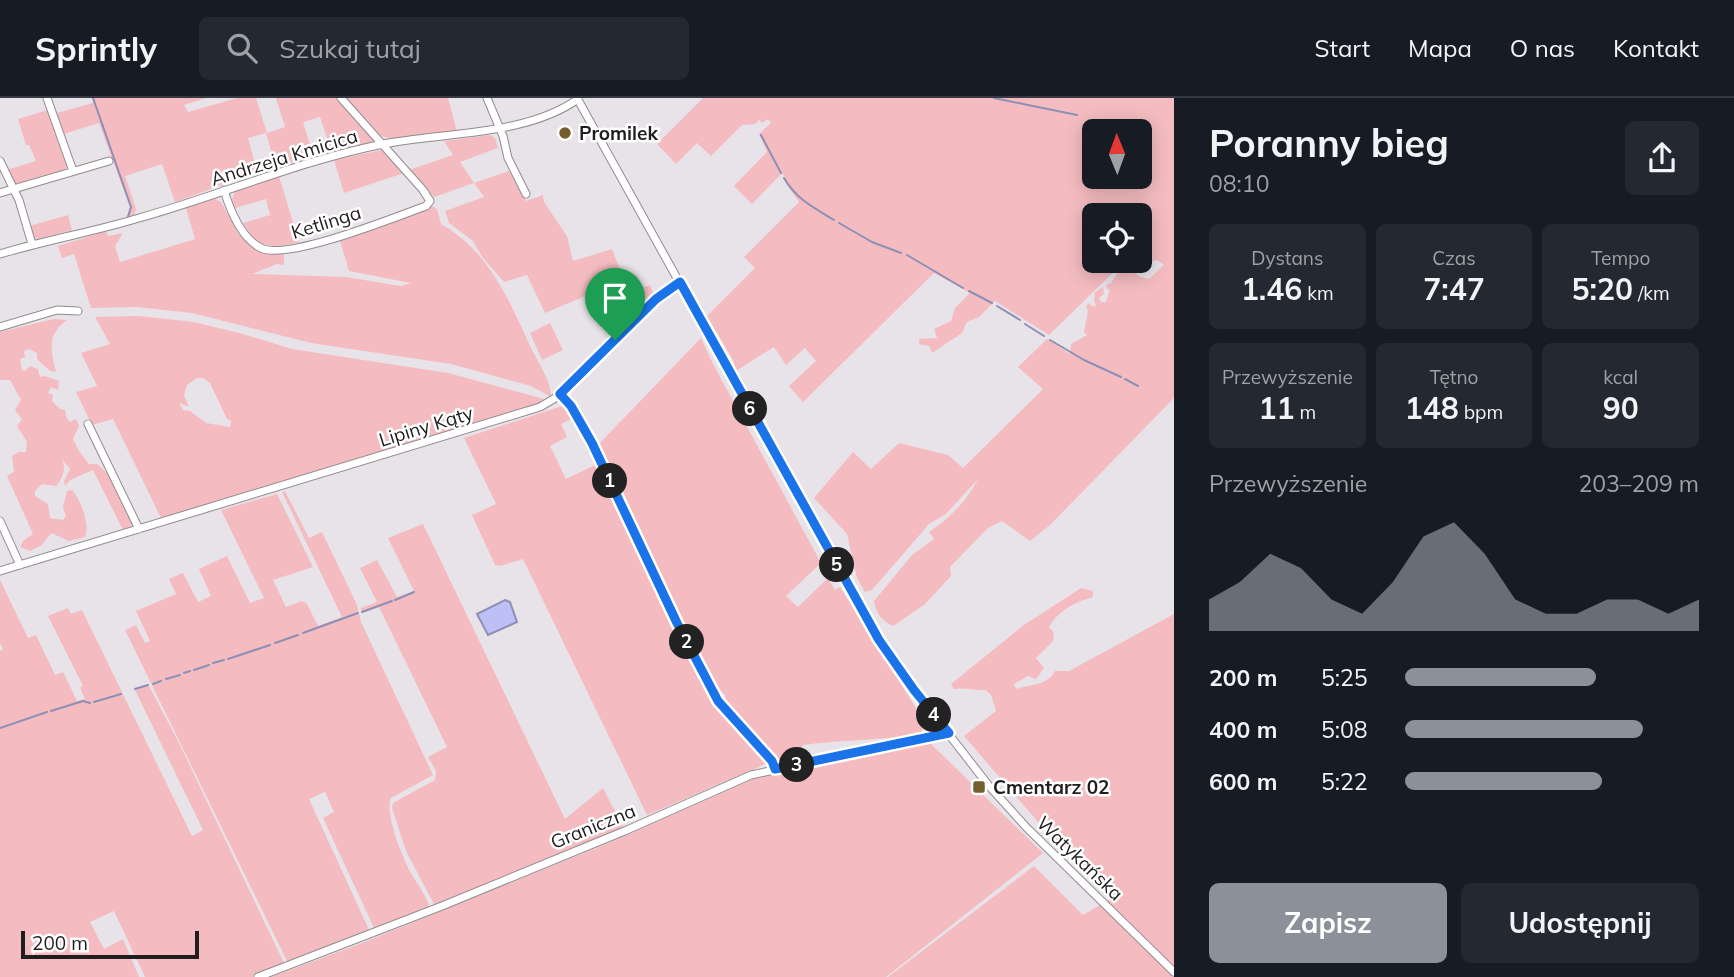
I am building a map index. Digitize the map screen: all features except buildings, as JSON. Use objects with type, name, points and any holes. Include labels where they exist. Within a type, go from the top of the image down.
[{"type":"street","points":[[47,98],[73,171]]},
{"type":"street","points":[[341,98],[384,144]]},
{"type":"street","points":[[487,98],[503,135],[508,158],[526,194]]},
{"type":"street","name":"Andrzeja Kmicica","points":[[0,254],[138,219],[325,159],[384,144],[499,129],[562,110],[578,99]]},
{"type":"street","name":"Watykańska","points":[[578,99],[879,640],[908,682],[1005,805],[1174,972]]},
{"type":"street","name":"Ketlinga","points":[[224,190],[231,211],[250,239],[261,248],[276,251],[303,247],[426,206],[430,201],[384,144]]},
{"type":"street","points":[[0,161],[14,189],[32,244]]},
{"type":"street","points":[[0,193],[109,161]]},
{"type":"street","name":"Lipiny Kąty","points":[[0,571],[540,407],[560,394],[656,299],[680,282]]},
{"type":"street","points":[[0,327],[57,310],[78,311]]},
{"type":"street","points":[[560,394],[571,406],[592,443],[677,623],[713,692],[730,716],[772,761],[775,769]]},
{"type":"street","points":[[88,424],[139,529]]},
{"type":"street","points":[[0,522],[20,565]]},
{"type":"street","name":"Graniczna","points":[[258,977],[442,906],[747,777],[949,733]]},
{"type":"shaded area","points":[[92,98],[206,98],[184,105],[188,112],[237,98],[256,98],[267,133],[285,127],[276,98],[338,98],[375,140],[338,151],[331,150],[320,117],[303,122],[313,155],[276,167],[266,133],[248,138],[257,172],[175,202],[162,164],[125,176],[136,209],[134,216],[126,218],[130,207],[99,123],[64,134],[57,113],[93,103]]},
{"type":"shaded area","points":[[345,98],[448,98],[457,132],[409,138],[384,137],[368,126]]},
{"type":"shaded area","points":[[703,98],[1174,98],[1174,398],[1050,525],[1030,541],[1002,521],[988,528],[950,567],[951,576],[924,605],[893,626],[880,616],[874,601],[912,555],[934,539],[929,532],[957,508],[978,479],[946,514],[929,524],[872,590],[865,592],[857,578],[847,534],[814,498],[853,452],[871,469],[899,443],[948,455],[963,468],[1043,389],[1018,367],[1047,339],[1070,354],[1071,344],[1087,335],[1084,332],[1088,311],[1086,306],[1089,303],[1096,306],[1095,292],[1103,287],[1104,294],[1099,298],[1101,302],[1106,302],[1110,290],[1106,285],[1111,283],[1118,273],[1135,273],[1149,279],[1164,265],[1157,260],[1152,261],[1152,203],[1082,203],[1082,273],[1113,273],[1049,335],[995,301],[979,317],[967,322],[962,333],[932,353],[929,346],[919,344],[919,339],[937,338],[934,329],[951,321],[955,308],[970,293],[934,273],[803,402],[789,386],[816,361],[805,348],[786,365],[774,347],[736,371],[733,360],[707,316],[755,268],[744,257],[799,202],[783,179],[785,177],[782,173],[752,204],[734,186],[767,152],[759,134],[771,123],[768,119],[762,123],[759,120],[755,124],[742,125],[711,156],[697,143],[676,164],[657,144]]},
{"type":"shaded area","points":[[48,110],[67,167],[63,171],[14,185],[6,170],[36,161],[29,145],[26,145],[18,119]]},
{"type":"shaded area","points":[[490,135],[495,138],[498,148],[460,162],[474,183],[434,197],[409,170],[453,155],[444,141]]},
{"type":"shaded area","points":[[382,150],[404,173],[344,193],[334,160]]},
{"type":"shaded area","points":[[509,171],[520,185],[526,201],[543,195],[544,202],[567,236],[573,261],[612,249],[627,294],[650,285],[654,295],[611,338],[588,295],[545,313],[527,275],[504,282],[483,258],[473,241],[449,223],[445,211],[484,197],[474,183]]},
{"type":"shaded area","points":[[279,176],[299,242],[277,247],[256,242],[243,223],[270,215],[266,199],[235,208],[232,200],[235,190]]},
{"type":"shaded area","points":[[215,199],[221,202],[239,235],[243,233],[249,242],[284,253],[284,265],[277,264],[252,274],[346,277],[401,286],[411,283],[349,271],[340,241],[346,236],[432,206],[437,209],[441,224],[472,248],[496,278],[544,372],[551,397],[531,386],[451,364],[311,343],[192,313],[136,307],[91,308],[74,254],[62,258],[58,246],[106,231],[108,236],[123,233],[115,246],[120,262],[195,239],[186,208]]},
{"type":"shaded area","points":[[68,215],[72,230],[34,238],[29,226]]},
{"type":"shaded area","points":[[139,316],[194,322],[292,349],[448,373],[544,399],[533,407],[161,518],[113,419],[92,425],[76,392],[97,386],[81,353],[110,344],[95,317]],"holes":[[[197,378],[203,378],[210,383],[227,419],[231,421],[230,427],[206,423],[190,411],[183,410],[179,403],[189,407],[184,395],[187,385]]]},
{"type":"shaded area","points":[[54,319],[67,320],[53,337],[52,350],[56,372],[50,371],[37,359],[37,353],[29,349],[24,351],[25,357],[20,359],[22,370],[25,371],[30,366],[38,369],[40,377],[59,381],[58,390],[51,387],[48,393],[53,395],[52,401],[65,410],[70,422],[76,419],[79,426],[73,439],[79,451],[89,464],[97,464],[108,474],[133,525],[123,530],[93,470],[70,480],[65,486],[64,481],[70,469],[62,459],[64,470],[59,482],[56,486],[42,484],[35,491],[35,496],[48,504],[50,518],[63,520],[66,516],[63,507],[67,491],[72,490],[84,512],[85,537],[69,541],[51,533],[42,545],[30,551],[20,547],[23,541],[33,534],[7,476],[14,472],[12,456],[26,452],[27,442],[17,426],[22,419],[15,410],[21,400],[10,380],[0,380],[0,332]]},
{"type":"shaded area","points":[[550,323],[563,350],[542,360],[530,333]]},
{"type":"shaded area","points":[[701,338],[821,563],[786,596],[798,607],[828,578],[835,590],[840,587],[926,724],[919,735],[803,745],[798,755],[779,763],[727,709],[725,695],[715,685],[692,645],[596,447]]},
{"type":"shaded area","points":[[562,406],[573,418],[561,424],[567,437],[550,446],[566,479],[597,464],[723,717],[764,756],[765,764],[647,815],[523,559],[495,565],[472,515],[496,504],[464,438]]},
{"type":"shaded area","points":[[285,491],[309,538],[322,532],[433,775],[391,798],[390,805],[399,847],[430,908],[375,930],[323,818],[334,812],[325,792],[309,799],[370,932],[288,963],[125,630],[136,625],[145,643],[150,641],[136,611],[176,594],[169,579],[183,573],[198,602],[211,596],[199,569],[227,556],[250,603],[264,598],[221,510],[277,494],[313,567],[273,580],[286,607],[302,601],[307,604],[318,626],[342,617],[282,492]]},
{"type":"shaded area","points":[[423,524],[565,819],[603,788],[622,825],[621,828],[435,906],[406,851],[392,808],[393,803],[435,780],[436,771],[428,757],[447,747],[379,607],[362,613],[361,608],[377,602],[360,568],[377,560],[397,597],[414,591],[388,538]]},
{"type":"shaded area","points":[[0,580],[28,638],[36,635],[55,675],[63,672],[77,701],[85,699],[80,688],[83,686],[48,616],[68,608],[71,614],[82,610],[192,836],[203,830],[134,688],[148,684],[284,963],[252,977],[145,977],[114,911],[90,922],[104,949],[123,939],[139,977],[0,977],[0,651],[3,649],[0,643]]},
{"type":"shaded area","points":[[1081,588],[1093,591],[1093,597],[1068,607],[1053,621],[1049,627],[1054,633],[1053,641],[1036,658],[1044,668],[1036,679],[1028,676],[1014,684],[1016,689],[1043,682],[1055,671],[1069,671],[1174,614],[1174,977],[888,977],[1034,866],[1083,915],[1112,898],[1051,837],[964,736],[996,711],[991,695],[986,690],[954,689],[951,684],[1024,625]]},
{"type":"shaded area","points":[[929,742],[1043,853],[886,977],[271,977],[604,845],[753,779]]},
{"type":"water","points":[[505,600],[510,602],[517,622],[488,635],[477,614]]},
{"type":"waterway","points":[[93,98],[131,207],[128,217]]},
{"type":"waterway","points":[[994,98],[1077,115]]},
{"type":"waterway","points":[[761,135],[781,173]]},
{"type":"waterway","points":[[784,178],[800,197],[834,220]]},
{"type":"waterway","points":[[839,223],[872,242],[901,253]]},
{"type":"waterway","points":[[907,255],[963,288]]},
{"type":"waterway","points":[[969,291],[992,303]]},
{"type":"waterway","points":[[997,306],[1020,320]]},
{"type":"waterway","points":[[1025,324],[1044,336]]},
{"type":"waterway","points":[[1050,340],[1121,377]]},
{"type":"waterway","points":[[1125,379],[1138,386]]},
{"type":"waterway","points":[[395,600],[414,592]]},
{"type":"waterway","points":[[362,612],[392,601]]},
{"type":"waterway","points":[[303,633],[358,613]]},
{"type":"waterway","points":[[275,643],[298,635]]},
{"type":"waterway","points":[[228,659],[270,645]]},
{"type":"waterway","points":[[213,663],[224,660]]},
{"type":"waterway","points":[[194,670],[209,665]]},
{"type":"waterway","points":[[184,673],[190,671]]},
{"type":"waterway","points":[[166,679],[180,675]]},
{"type":"waterway","points":[[153,684],[161,681]]},
{"type":"waterway","points":[[135,689],[148,685]]},
{"type":"waterway","points":[[94,702],[121,694]]},
{"type":"waterway","points":[[51,711],[83,701],[90,703]]},
{"type":"waterway","points":[[0,728],[47,712]]},
{"type":"place","name":"Promilek","points":[[565,133]]},
{"type":"place","name":"Cmentarz 02","points":[[979,787]]},
{"type":"route","points":[[680,282],[879,640],[914,690],[949,733],[775,769],[772,761],[718,701],[677,623],[592,443],[571,406],[560,394],[615,340],[656,299],[680,282]]}]
